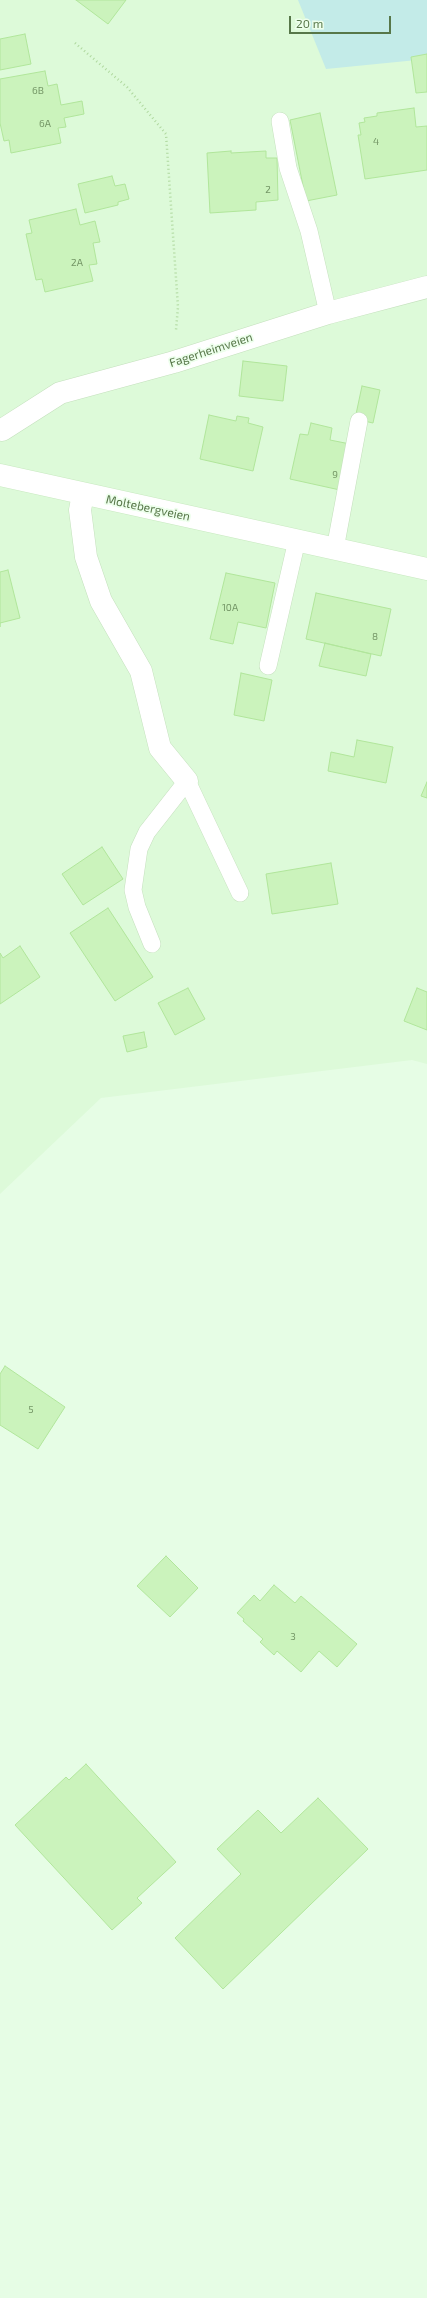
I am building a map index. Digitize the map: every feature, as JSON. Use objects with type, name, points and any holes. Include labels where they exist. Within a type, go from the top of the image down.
[{"type":"street","name":"Fagerheimveien","points":[[1,430],[60,392],[174,362],[328,313],[427,286]]},
{"type":"street","name":"Moltebergveien","points":[[0,475],[427,569]]},
{"type":"street","points":[[83,494],[80,510],[86,557],[101,601],[141,671],[160,748],[187,781]]},
{"type":"lane","points":[[280,121],[288,168],[308,232],[328,313]]},
{"type":"lane","points":[[335,549],[359,421]]},
{"type":"lane","points":[[268,666],[297,540]]},
{"type":"lane","points":[[152,944],[137,907],[133,890],[139,849],[147,832],[187,781],[240,893]]},
{"type":"path","points":[[75,43],[127,87],[166,134],[178,307],[174,362]]},
{"type":"shaded area","points":[[0,0],[427,0],[427,1064],[412,1060],[101,1098],[0,1194]]},
{"type":"shaded area","points":[[298,0],[427,0],[427,59],[326,69]]},
{"type":"building","points":[[76,0],[126,0],[108,24]]},
{"type":"building","points":[[25,34],[31,64],[0,70],[0,39]]},
{"type":"building","points":[[427,54],[427,92],[416,93],[411,57]]},
{"type":"building","points":[[45,71],[48,86],[57,84],[61,105],[82,101],[84,114],[64,118],[66,127],[58,128],[61,143],[11,153],[9,140],[4,141],[0,123],[0,79]]},
{"type":"building","points":[[414,108],[416,127],[427,126],[427,170],[365,179],[358,135],[361,135],[359,123],[365,122],[364,118],[377,116],[377,113]]},
{"type":"building","points":[[320,113],[337,195],[306,201],[290,120]]},
{"type":"building","points":[[231,151],[231,153],[266,151],[266,158],[277,158],[278,200],[256,202],[256,210],[210,213],[207,153]]},
{"type":"building","points":[[112,176],[115,186],[125,184],[129,199],[118,202],[118,205],[85,213],[78,184]]},
{"type":"building","points":[[76,209],[80,225],[95,221],[100,242],[93,243],[97,264],[89,265],[93,281],[45,292],[42,279],[36,280],[26,234],[32,233],[29,220]]},
{"type":"building","points":[[243,361],[287,366],[283,401],[239,396]]},
{"type":"building","points":[[362,386],[380,390],[373,423],[355,419]]},
{"type":"building","points":[[209,415],[236,421],[237,416],[249,418],[248,423],[263,427],[253,471],[200,459]]},
{"type":"building","points":[[311,423],[332,428],[330,440],[350,444],[340,490],[290,479],[300,434],[308,435]]},
{"type":"building","points":[[8,570],[20,618],[0,623],[0,572]]},
{"type":"building","points":[[226,573],[275,583],[266,628],[238,622],[233,644],[210,639]]},
{"type":"building","points":[[316,593],[391,609],[381,656],[306,639]]},
{"type":"building","points":[[325,643],[371,654],[366,676],[319,666]]},
{"type":"building","points":[[241,673],[272,680],[264,721],[234,715]]},
{"type":"building","points":[[357,740],[393,747],[386,783],[328,771],[331,752],[354,757]]},
{"type":"building","points":[[427,782],[427,798],[421,796]]},
{"type":"building","points":[[102,847],[123,879],[83,905],[62,874]]},
{"type":"building","points":[[331,863],[338,904],[272,914],[266,874]]},
{"type":"building","points":[[108,908],[153,977],[115,1001],[70,933]]},
{"type":"building","points":[[20,946],[40,977],[0,1004],[0,953],[3,958]]},
{"type":"building","points":[[188,988],[205,1019],[175,1035],[158,1003]]},
{"type":"building","points":[[417,988],[427,992],[427,1030],[404,1021]]},
{"type":"building","points":[[144,1032],[147,1047],[127,1052],[123,1036]]},
{"type":"building","points":[[5,1366],[65,1407],[38,1449],[0,1425],[0,1374]]},
{"type":"building","points":[[166,1556],[198,1588],[170,1617],[137,1586]]},
{"type":"building","points":[[274,1585],[295,1603],[301,1596],[357,1644],[337,1667],[319,1651],[301,1672],[277,1651],[274,1655],[260,1642],[263,1639],[243,1621],[244,1619],[237,1613],[254,1595],[260,1601]]},
{"type":"building","points":[[86,1764],[176,1862],[137,1898],[142,1903],[112,1930],[15,1825],[66,1777],[69,1780]]},
{"type":"building","points":[[318,1798],[368,1849],[223,1989],[175,1938],[241,1874],[217,1849],[258,1810],[281,1833]]}]
